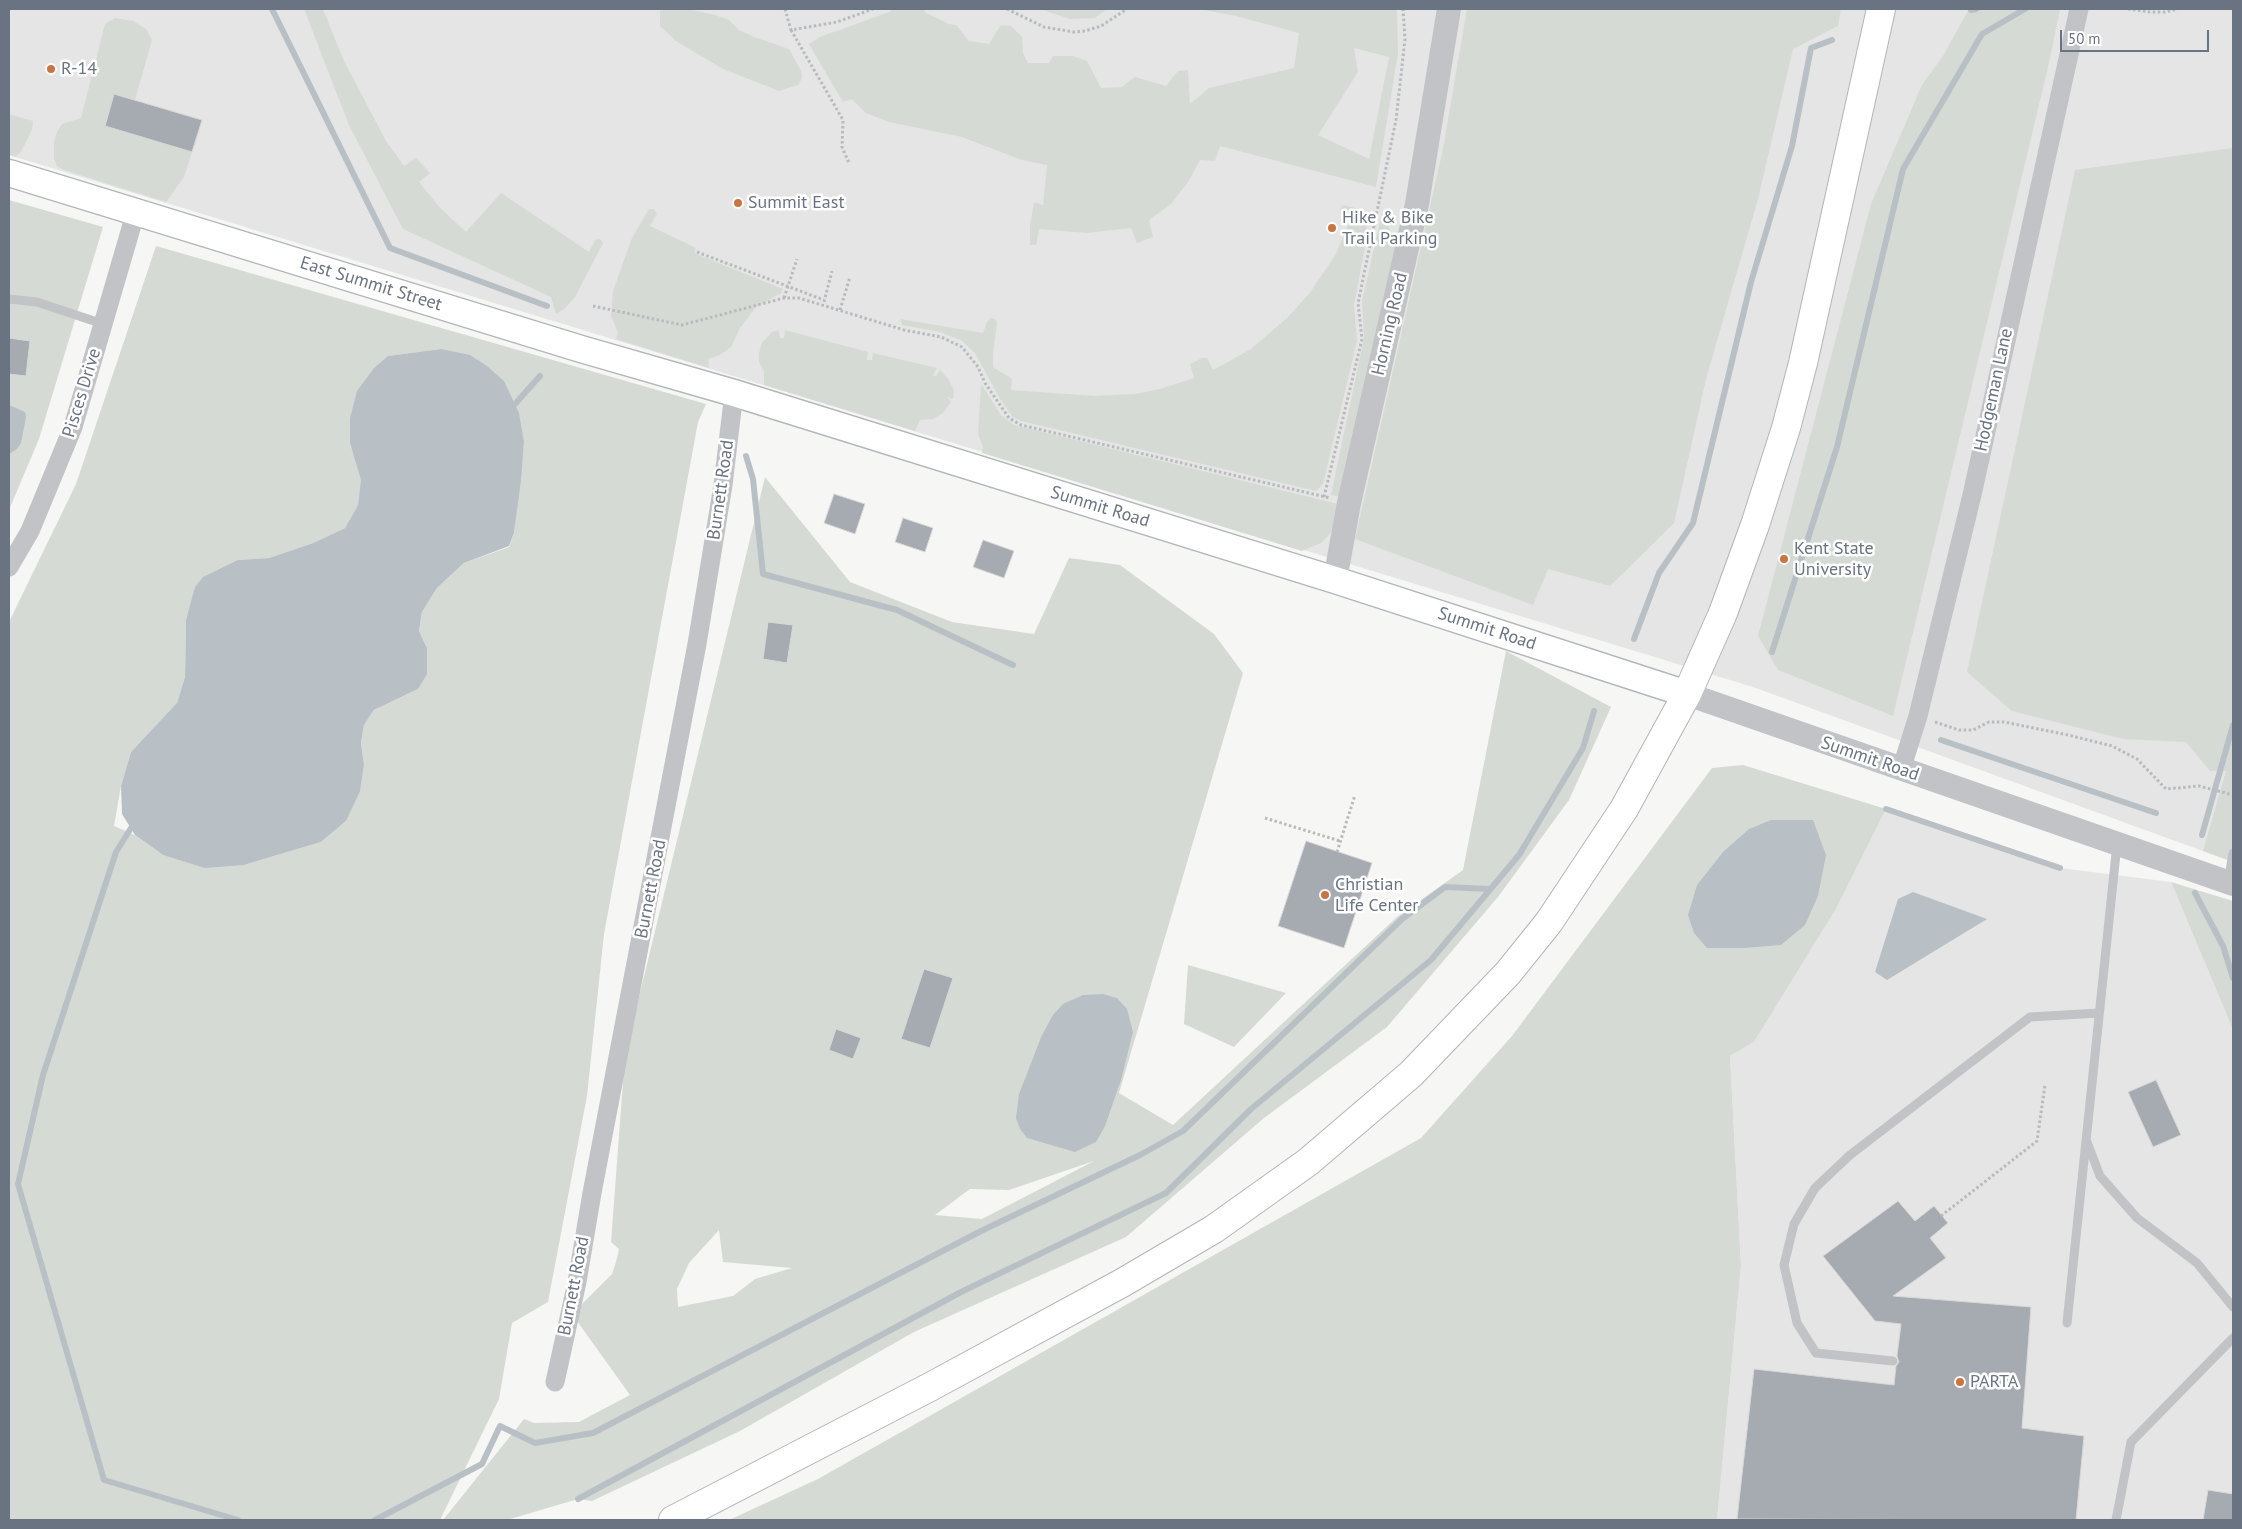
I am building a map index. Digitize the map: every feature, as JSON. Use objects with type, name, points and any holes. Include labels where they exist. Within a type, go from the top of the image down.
[{"type":"main road","points":[[673,1520],[930,1387],[1122,1283],[1214,1229],[1308,1162],[1411,1074],[1514,966],[1549,922],[1624,809],[1687,694],[1726,604],[1755,525],[1786,428],[1834,228],[1881,9]]},
{"type":"main road","name":"East Summit Street","points":[[9,173],[136,210],[581,349],[734,393]]},
{"type":"main road","name":"Summit Road","points":[[734,393],[1335,580],[1687,694]]},
{"type":"street","name":"Horning Road","points":[[1335,580],[1349,503],[1417,204],[1449,9]]},
{"type":"street","name":"Hodgeman Lane","points":[[1901,770],[1918,716],[1972,495],[2079,9]]},
{"type":"street","name":"Pisces Drive","points":[[9,567],[30,531],[59,465],[73,427],[136,210]]},
{"type":"street","name":"Burnett Road","points":[[554,1382],[577,1282],[592,1193],[697,644],[723,485],[734,393]]},
{"type":"street","name":"Summit Road","points":[[1687,694],[1901,770],[2231,883]]},
{"type":"lane","points":[[9,298],[37,302],[103,324]]},
{"type":"lane","points":[[2067,1323],[2117,844]]},
{"type":"lane","points":[[2231,883],[2233,853]]},
{"type":"lane","points":[[1893,1361],[1816,1353],[1797,1323],[1784,1265],[1794,1224],[1815,1188],[1850,1155],[2030,1017],[2098,1013]]},
{"type":"lane","points":[[2086,1140],[2100,1176],[2137,1218],[2196,1262],[2233,1307]]},
{"type":"lane","points":[[2116,1520],[2131,1442],[2233,1338]]},
{"type":"path","points":[[785,9],[791,30],[843,120],[842,147],[849,163]]},
{"type":"path","points":[[791,30],[837,22],[873,9]]},
{"type":"path","points":[[1007,9],[1044,27],[1074,32],[1101,26],[1112,21],[1127,9]]},
{"type":"path","points":[[1324,497],[1362,339],[1358,303],[1396,120],[1404,39],[1403,9]]},
{"type":"path","points":[[2128,9],[2158,12],[2178,9]]},
{"type":"path","points":[[697,252],[824,300]]},
{"type":"path","points":[[784,298],[797,259]]},
{"type":"path","points":[[823,305],[832,271]]},
{"type":"path","points":[[840,310],[850,277]]},
{"type":"path","points":[[593,306],[682,325],[784,298],[799,298],[904,330],[941,337],[962,347],[978,367],[985,383],[1009,418],[1021,424],[1349,503]]},
{"type":"path","points":[[1935,723],[1959,730],[1973,730],[1989,722],[2004,722],[2068,734],[2112,746],[2138,759],[2166,789],[2199,786],[2233,795]]},
{"type":"path","points":[[1337,852],[1355,795]]},
{"type":"path","points":[[1266,818],[1340,841]]},
{"type":"path","points":[[1942,1216],[2037,1141],[2045,1085]]},
{"type":"shaded area","name":"Kent State University","points":[[9,9],[2233,9],[2233,862],[1753,687],[9,155]]},
{"type":"shaded area","points":[[304,9],[323,9],[343,59],[386,141],[404,166],[416,158],[430,173],[419,182],[440,208],[466,232],[501,193],[589,252],[595,240],[600,239],[603,243],[575,297],[565,308],[556,314],[551,297],[403,229],[349,125]]},
{"type":"shaded area","points":[[666,9],[688,9],[715,15],[729,20],[739,30],[754,37],[789,49],[801,71],[802,78],[798,85],[779,91],[723,69],[676,41],[660,26],[660,11]]},
{"type":"shaded area","points":[[887,9],[924,9],[926,13],[949,24],[956,25],[969,41],[989,44],[1001,25],[1011,26],[1022,37],[1023,53],[1028,63],[1049,63],[1053,56],[1073,56],[1087,61],[1101,88],[1122,87],[1135,77],[1166,86],[1178,71],[1188,70],[1190,104],[1209,88],[1294,68],[1299,33],[1236,16],[1199,9],[1397,9],[1398,54],[1376,187],[1220,146],[1215,161],[1200,160],[1188,182],[1171,204],[1149,220],[1153,237],[1137,243],[1131,228],[1087,233],[1039,229],[1036,245],[1030,245],[1030,226],[1034,202],[1043,205],[1047,165],[1022,160],[962,137],[889,122],[866,113],[852,99],[843,102],[809,44],[820,37],[892,11]],"holes":[[[1354,48],[1389,57],[1369,159],[1318,135],[1358,72]]]},
{"type":"shaded area","points":[[1040,9],[1107,9],[1095,18],[1070,19]]},
{"type":"shaded area","points":[[1467,9],[1841,9],[1838,26],[1793,49],[1758,199],[1706,379],[1674,523],[1610,586],[1548,569],[1533,605],[1355,539],[1443,149]]},
{"type":"shaded area","points":[[1969,9],[2060,9],[2049,63],[1893,716],[1778,670],[1758,636],[1871,204],[1922,85],[1943,56]]},
{"type":"shaded area","points":[[115,18],[133,21],[146,29],[152,40],[135,100],[114,94],[105,126],[192,152],[184,177],[166,202],[64,170],[57,166],[54,159],[54,142],[62,124],[81,118],[105,24]]},
{"type":"shaded area","points":[[9,114],[33,121],[32,130],[21,152],[15,157],[9,155]]},
{"type":"shaded area","points":[[2233,148],[2233,862],[2203,851],[2226,771],[2210,771],[2186,742],[2123,739],[2012,711],[1967,672],[2075,170]]},
{"type":"shaded area","points":[[9,200],[103,227],[39,439],[9,510]]},
{"type":"shaded area","points":[[1343,205],[1371,212],[1366,229],[1366,242],[1354,305],[1357,341],[1323,484],[1316,491],[1021,421],[1012,416],[1000,399],[975,353],[962,341],[940,332],[902,325],[900,319],[983,333],[987,322],[991,318],[995,319],[997,322],[993,367],[1012,379],[1011,390],[1095,396],[1135,394],[1160,389],[1194,378],[1190,364],[1202,358],[1207,358],[1213,370],[1226,363],[1251,349],[1287,318],[1309,294],[1336,254],[1352,216],[1342,212],[1340,209]]},
{"type":"shaded area","points":[[649,209],[654,209],[657,214],[650,226],[696,248],[694,253],[783,289],[781,293],[756,307],[740,328],[731,347],[720,355],[708,359],[709,368],[616,339],[618,332],[611,316],[613,291],[632,238]]},
{"type":"shaded area","points":[[1381,218],[1388,224],[1393,240],[1397,241],[1341,497],[1331,495],[1364,338],[1362,301]]},
{"type":"shaded area","points":[[156,246],[706,404],[698,422],[604,934],[587,1096],[548,1302],[512,1323],[499,1399],[440,1520],[9,1520],[9,622],[76,484]],"holes":[[[441,349],[524,442],[514,533],[509,547],[464,563],[437,588],[422,612],[419,631],[427,648],[418,689],[374,710],[364,725],[361,743],[364,764],[346,821],[321,842],[244,865],[163,855],[135,835],[114,826],[121,786],[131,752],[177,704],[185,677],[186,620],[238,560],[269,558],[313,543],[345,528],[358,505],[362,480],[350,443],[389,356]]]},
{"type":"shaded area","points":[[779,330],[780,338],[784,338],[785,330],[868,352],[867,360],[872,360],[873,353],[937,368],[933,376],[936,376],[940,370],[948,379],[954,390],[953,399],[947,397],[951,402],[943,413],[933,419],[920,420],[915,431],[764,385],[764,371],[759,362],[759,353],[762,343],[772,332]]},
{"type":"shaded area","points":[[441,349],[470,355],[487,366],[504,381],[519,413],[524,442],[514,533],[509,546],[464,563],[437,588],[422,612],[419,631],[427,648],[427,674],[418,689],[374,710],[364,725],[361,743],[364,764],[360,791],[346,821],[321,842],[244,865],[205,868],[163,855],[135,835],[122,814],[121,786],[131,752],[177,703],[185,677],[186,620],[195,587],[203,577],[238,560],[269,558],[313,543],[345,528],[358,505],[361,480],[350,443],[350,418],[357,391],[374,368],[388,356]]},
{"type":"shaded area","points":[[981,384],[1001,415],[1014,425],[1338,504],[1334,525],[1330,534],[1321,543],[1302,551],[982,453],[983,446],[978,434]]},
{"type":"shaded area","points":[[9,405],[25,412],[26,417],[21,443],[17,449],[9,454]]},
{"type":"shaded area","points":[[765,477],[850,582],[952,622],[1034,634],[1069,558],[1120,565],[1214,634],[1243,673],[1119,1093],[1173,1125],[1397,917],[1463,870],[1506,651],[1611,707],[1569,800],[1498,897],[1387,1027],[1264,1118],[1126,1237],[914,1332],[740,1431],[592,1501],[578,1499],[507,1520],[443,1520],[524,1419],[534,1423],[579,1422],[630,1395],[572,1314],[612,1274],[619,1249],[611,1242],[625,1055]],"holes":[[[1094,1161],[982,1219],[935,1215],[970,1189],[1009,1190]],[[719,1230],[723,1262],[792,1268],[755,1279],[733,1296],[678,1307],[677,1289],[689,1263]]]},
{"type":"shaded area","points":[[1743,765],[1886,809],[1836,909],[1754,1042],[1730,1056],[1741,1266],[1717,1520],[729,1520],[818,1479],[1421,1138],[1512,1036],[1712,768]]},
{"type":"shaded area","points":[[1886,809],[2060,868],[2171,882],[2233,1030],[2233,1520],[1717,1520],[1741,1266],[1730,1056],[1754,1042],[1836,909]]},
{"type":"shaded area","points":[[1771,820],[1813,820],[1826,855],[1818,896],[1805,925],[1781,945],[1707,948],[1694,933],[1688,915],[1697,885],[1723,852],[1749,829]]},
{"type":"shaded area","points":[[2171,882],[2233,901],[2233,1030]]},
{"type":"shaded area","points":[[1913,892],[1987,919],[1887,980],[1875,972],[1898,899]]},
{"type":"shaded area","points":[[1188,965],[1286,993],[1234,1047],[1184,1024]]},
{"type":"shaded area","points":[[1103,994],[1117,998],[1127,1009],[1133,1032],[1121,1080],[1105,1126],[1096,1142],[1075,1152],[1027,1138],[1020,1129],[1016,1118],[1019,1094],[1042,1035],[1053,1015],[1063,1004],[1083,995]]},
{"type":"building","points":[[114,94],[202,120],[192,152],[105,126]]},
{"type":"building","points":[[9,338],[30,341],[26,376],[9,374]]},
{"type":"building","points":[[834,494],[865,504],[855,534],[824,523]]},
{"type":"building","points":[[903,518],[933,528],[925,552],[895,542]]},
{"type":"building","points":[[983,540],[1014,551],[1004,578],[973,567]]},
{"type":"building","points":[[768,622],[793,625],[787,663],[763,659]]},
{"type":"building","name":"Christian Life Center","points":[[1306,841],[1372,863],[1344,948],[1278,926]]},
{"type":"building","points":[[924,969],[953,978],[930,1048],[901,1039]]},
{"type":"building","points":[[836,1029],[861,1038],[853,1059],[829,1050]]},
{"type":"building","points":[[2156,1080],[2181,1135],[2153,1147],[2128,1092]]},
{"type":"building","name":"PARTA","points":[[1898,1201],[1915,1221],[1934,1206],[1948,1223],[1930,1238],[1946,1258],[1893,1296],[2031,1307],[2022,1428],[2084,1436],[2076,1520],[1737,1519],[1754,1369],[1894,1385],[1896,1366],[1899,1362],[1897,1356],[1901,1324],[1875,1321],[1823,1256]]},
{"type":"building","points":[[2208,1490],[2233,1494],[2233,1520],[2203,1520]]},
{"type":"waterway","points":[[272,9],[390,248],[547,306]]},
{"type":"waterway","points":[[1971,10],[1976,9]]},
{"type":"waterway","points":[[1772,652],[1837,447],[1903,169],[1982,34],[2025,9]]},
{"type":"waterway","points":[[1634,639],[1659,573],[1693,523],[1751,282],[1792,146],[1811,48],[1832,40]]},
{"type":"waterway","points":[[515,404],[540,376]]},
{"type":"waterway","points":[[746,456],[753,479],[763,574],[897,610],[1013,665]]},
{"type":"waterway","points":[[578,1499],[961,1292],[1166,1193],[1251,1109],[1431,960],[1519,855],[1583,748],[1594,711]]},
{"type":"waterway","points":[[2202,835],[2233,725]]},
{"type":"waterway","points":[[1941,740],[2156,813]]},
{"type":"waterway","points":[[1886,809],[2060,868]]},
{"type":"waterway","points":[[131,828],[116,852],[43,1075],[18,1184],[104,1480],[238,1520]]},
{"type":"waterway","points":[[375,1520],[482,1464],[500,1426],[535,1443],[593,1433],[981,1231],[1140,1155],[1183,1131],[1402,919],[1445,887],[1490,889]]},
{"type":"waterway","points":[[2195,893],[2223,946],[2233,978]]},
{"type":"place","name":"R-14","points":[[51,69]]},
{"type":"place","name":"Summit East","points":[[738,203]]},
{"type":"place","name":"Hike & Bike Trail Parking","points":[[1332,228]]},
{"type":"place","name":"Kent State University","points":[[1784,559]]},
{"type":"place","name":"Christian Life Center","points":[[1325,895]]},
{"type":"place","name":"PARTA","points":[[1960,1382]]}]
